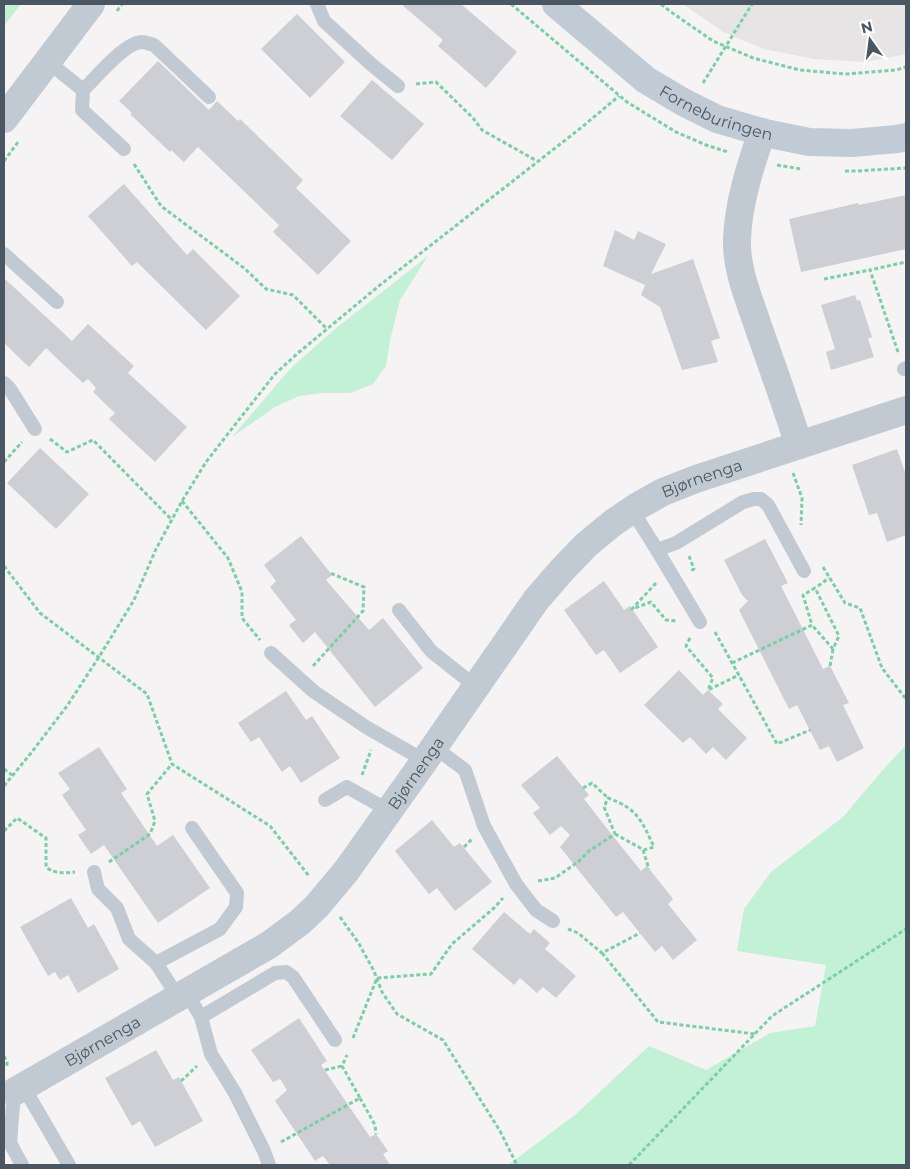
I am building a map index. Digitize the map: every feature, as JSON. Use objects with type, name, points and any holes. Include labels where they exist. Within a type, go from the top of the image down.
[{"type":"street","points":[[4,119],[90,4]]},
{"type":"street","name":"Forneburingen","points":[[556,4],[646,80],[717,120],[809,142],[852,143],[906,137]]},
{"type":"street","points":[[762,132],[752,160],[742,202],[737,241],[738,259],[791,448]]},
{"type":"street","name":"Bjørnenga","points":[[18,1089],[269,945],[300,922],[347,870],[536,600],[593,539],[614,522],[663,492],[906,410]]},
{"type":"lane","points":[[317,4],[324,21],[398,86]]},
{"type":"lane","points":[[124,149],[82,110],[84,90],[130,45],[142,42],[154,45],[209,97]]},
{"type":"lane","points":[[47,61],[84,90]]},
{"type":"lane","points":[[4,254],[57,302]]},
{"type":"lane","points":[[4,383],[10,389],[35,429]]},
{"type":"lane","points":[[657,550],[676,543],[743,502],[761,499],[768,505],[804,571]]},
{"type":"lane","points":[[632,510],[700,622]]},
{"type":"lane","points":[[399,610],[431,651],[465,678],[478,684]]},
{"type":"lane","points":[[271,653],[313,691],[376,733],[413,754],[429,755],[465,770],[484,826],[516,884],[536,910],[553,921]]},
{"type":"lane","points":[[325,800],[347,787],[388,812]]},
{"type":"lane","points":[[156,963],[220,929],[236,907],[237,893],[192,828]]},
{"type":"lane","points":[[94,872],[98,889],[117,908],[129,939],[156,963],[201,1016],[210,1054],[235,1093],[269,1165]]},
{"type":"lane","points":[[201,1016],[275,973],[286,972],[293,977],[335,1040]]},
{"type":"lane","points":[[18,1089],[10,1144],[22,1165]]},
{"type":"lane","points":[[18,1089],[69,1165]]},
{"type":"path","points":[[662,4],[713,41],[754,58],[800,70],[845,74],[896,70],[906,67]]},
{"type":"path","points":[[726,47],[752,4]]},
{"type":"path","points":[[398,86],[436,82],[473,118],[482,130],[537,162]]},
{"type":"path","points":[[4,786],[67,706],[99,657],[134,600],[156,549],[206,462],[275,374],[380,285],[619,96]]},
{"type":"path","points":[[124,149],[161,206],[244,268],[266,289],[293,295],[327,329]]},
{"type":"path","points":[[824,279],[906,262]]},
{"type":"path","points":[[870,270],[905,369]]},
{"type":"path","points":[[4,462],[35,429],[67,452],[93,440],[172,520]]},
{"type":"path","points":[[791,448],[789,461],[802,498],[800,532]]},
{"type":"path","points":[[182,501],[228,558],[242,592],[242,618],[271,653]]},
{"type":"path","points":[[688,553],[694,569]]},
{"type":"path","points":[[820,563],[845,602],[860,608],[882,668],[906,699]]},
{"type":"path","points":[[4,566],[40,613],[147,694],[172,764],[270,826],[325,896],[358,942],[374,971],[382,992],[397,1014],[443,1040],[500,1131],[517,1165]]},
{"type":"path","points":[[669,570],[632,609],[651,602],[666,620],[700,622],[713,629],[777,744],[810,730]]},
{"type":"path","points":[[300,680],[363,611],[364,587],[330,573]]},
{"type":"path","points":[[830,578],[803,594],[812,625],[834,649]]},
{"type":"path","points":[[815,588],[839,636],[830,666]]},
{"type":"path","points":[[700,622],[686,646],[713,678],[708,690],[739,675]]},
{"type":"path","points":[[732,663],[812,625]]},
{"type":"path","points":[[357,792],[376,733]]},
{"type":"path","points":[[4,831],[17,818],[46,838],[46,867],[50,871],[61,873],[94,872],[150,834],[155,821],[147,794],[172,764]]},
{"type":"path","points":[[4,769],[12,775]]},
{"type":"path","points":[[584,788],[592,783],[608,798],[619,802],[638,815],[654,847],[643,849],[615,834],[604,807],[608,798]]},
{"type":"path","points":[[377,978],[431,974],[452,944],[494,908],[516,884],[555,878],[578,862],[589,851],[615,834]]},
{"type":"path","points":[[643,849],[649,869]]},
{"type":"path","points":[[553,921],[578,933],[602,953],[658,1022],[755,1034]]},
{"type":"path","points":[[628,1165],[772,1016],[906,929]]},
{"type":"path","points":[[602,953],[640,933]]},
{"type":"path","points":[[353,1040],[377,978]]},
{"type":"path","points":[[342,1066],[349,1049]]},
{"type":"path","points":[[325,1070],[342,1066]]},
{"type":"path","points":[[342,1066],[375,1125],[376,1134]]},
{"type":"path","points":[[264,1152],[360,1098]]},
{"type":"shaded area","points":[[683,4],[906,4],[906,54],[866,62],[814,59],[764,49],[723,32]]},
{"type":"green space","points":[[4,4],[21,4],[4,26]]},
{"type":"green space","points":[[428,256],[400,300],[386,366],[373,384],[350,393],[323,393],[299,396],[275,407],[232,437],[290,369],[335,329]]},
{"type":"green space","points":[[906,745],[906,1165],[508,1165],[576,1114],[649,1046],[706,1070],[770,1033],[815,1026],[826,965],[737,951],[744,909],[771,872],[843,817]]},
{"type":"building","points":[[401,4],[461,4],[517,52],[486,88],[438,46],[443,40]]},
{"type":"building","points":[[297,14],[345,62],[310,98],[261,49]]},
{"type":"building","points":[[158,61],[209,110],[217,101],[238,121],[240,119],[303,180],[296,188],[351,241],[318,275],[273,232],[279,225],[198,147],[184,162],[171,150],[170,152],[119,101]]},
{"type":"building","points":[[372,80],[424,124],[392,160],[340,116]]},
{"type":"building","points":[[124,184],[187,255],[193,249],[240,296],[206,330],[137,262],[132,266],[88,216]]},
{"type":"building","points":[[906,195],[906,249],[801,272],[789,219],[858,203],[859,205]]},
{"type":"building","points":[[615,230],[634,240],[638,231],[666,244],[651,274],[693,259],[720,338],[711,341],[718,362],[682,370],[660,307],[641,295],[648,279],[645,285],[603,266]]},
{"type":"building","points":[[4,278],[72,341],[88,324],[134,366],[128,373],[187,427],[155,462],[109,419],[115,413],[93,392],[96,388],[88,379],[83,383],[46,348],[29,367],[4,343]]},
{"type":"building","points":[[855,295],[857,301],[860,300],[872,337],[868,339],[874,357],[831,370],[826,352],[835,349],[821,305]]},
{"type":"building","points":[[40,448],[89,494],[56,529],[7,483]]},
{"type":"building","points":[[897,449],[906,475],[906,535],[887,542],[877,513],[869,515],[852,465]]},
{"type":"building","points":[[301,536],[332,575],[326,580],[369,630],[383,618],[423,668],[375,707],[315,632],[303,643],[289,625],[296,620],[270,587],[276,581],[264,565]]},
{"type":"building","points":[[765,539],[788,583],[781,586],[823,669],[830,666],[849,703],[843,705],[864,748],[837,762],[829,746],[820,750],[797,705],[789,709],[739,610],[748,601],[742,595],[724,560]]},
{"type":"building","points":[[604,581],[624,610],[630,606],[658,647],[620,673],[604,650],[596,655],[564,610]]},
{"type":"building","points":[[679,670],[703,695],[708,690],[723,704],[718,709],[747,738],[726,760],[713,747],[706,754],[690,737],[683,743],[644,705]]},
{"type":"building","points":[[286,691],[306,720],[312,716],[340,758],[301,783],[290,766],[282,772],[259,737],[251,742],[238,723]]},
{"type":"building","points":[[99,747],[127,789],[121,793],[157,846],[173,835],[210,888],[158,923],[104,845],[91,854],[78,835],[86,830],[62,795],[70,789],[58,773]]},
{"type":"building","points":[[557,756],[589,795],[584,799],[641,871],[647,866],[673,899],[668,904],[697,940],[673,960],[662,946],[655,952],[623,912],[616,917],[560,847],[570,835],[561,826],[550,835],[533,813],[540,808],[521,785]]},
{"type":"building","points":[[432,820],[454,847],[460,843],[492,882],[455,911],[437,888],[429,894],[395,851]]},
{"type":"building","points":[[71,898],[88,928],[94,924],[119,969],[78,993],[68,975],[60,980],[55,972],[48,976],[20,927]]},
{"type":"building","points":[[504,912],[530,934],[534,929],[550,943],[545,949],[576,976],[556,998],[543,987],[537,993],[520,978],[514,985],[472,949]]},
{"type":"building","points":[[299,1018],[327,1061],[321,1065],[370,1137],[376,1134],[388,1151],[383,1154],[390,1165],[330,1165],[323,1156],[315,1161],[275,1101],[287,1090],[280,1079],[273,1082],[251,1050]]},
{"type":"building","points":[[156,1050],[173,1080],[179,1077],[203,1121],[155,1147],[140,1121],[132,1126],[105,1078]]}]
